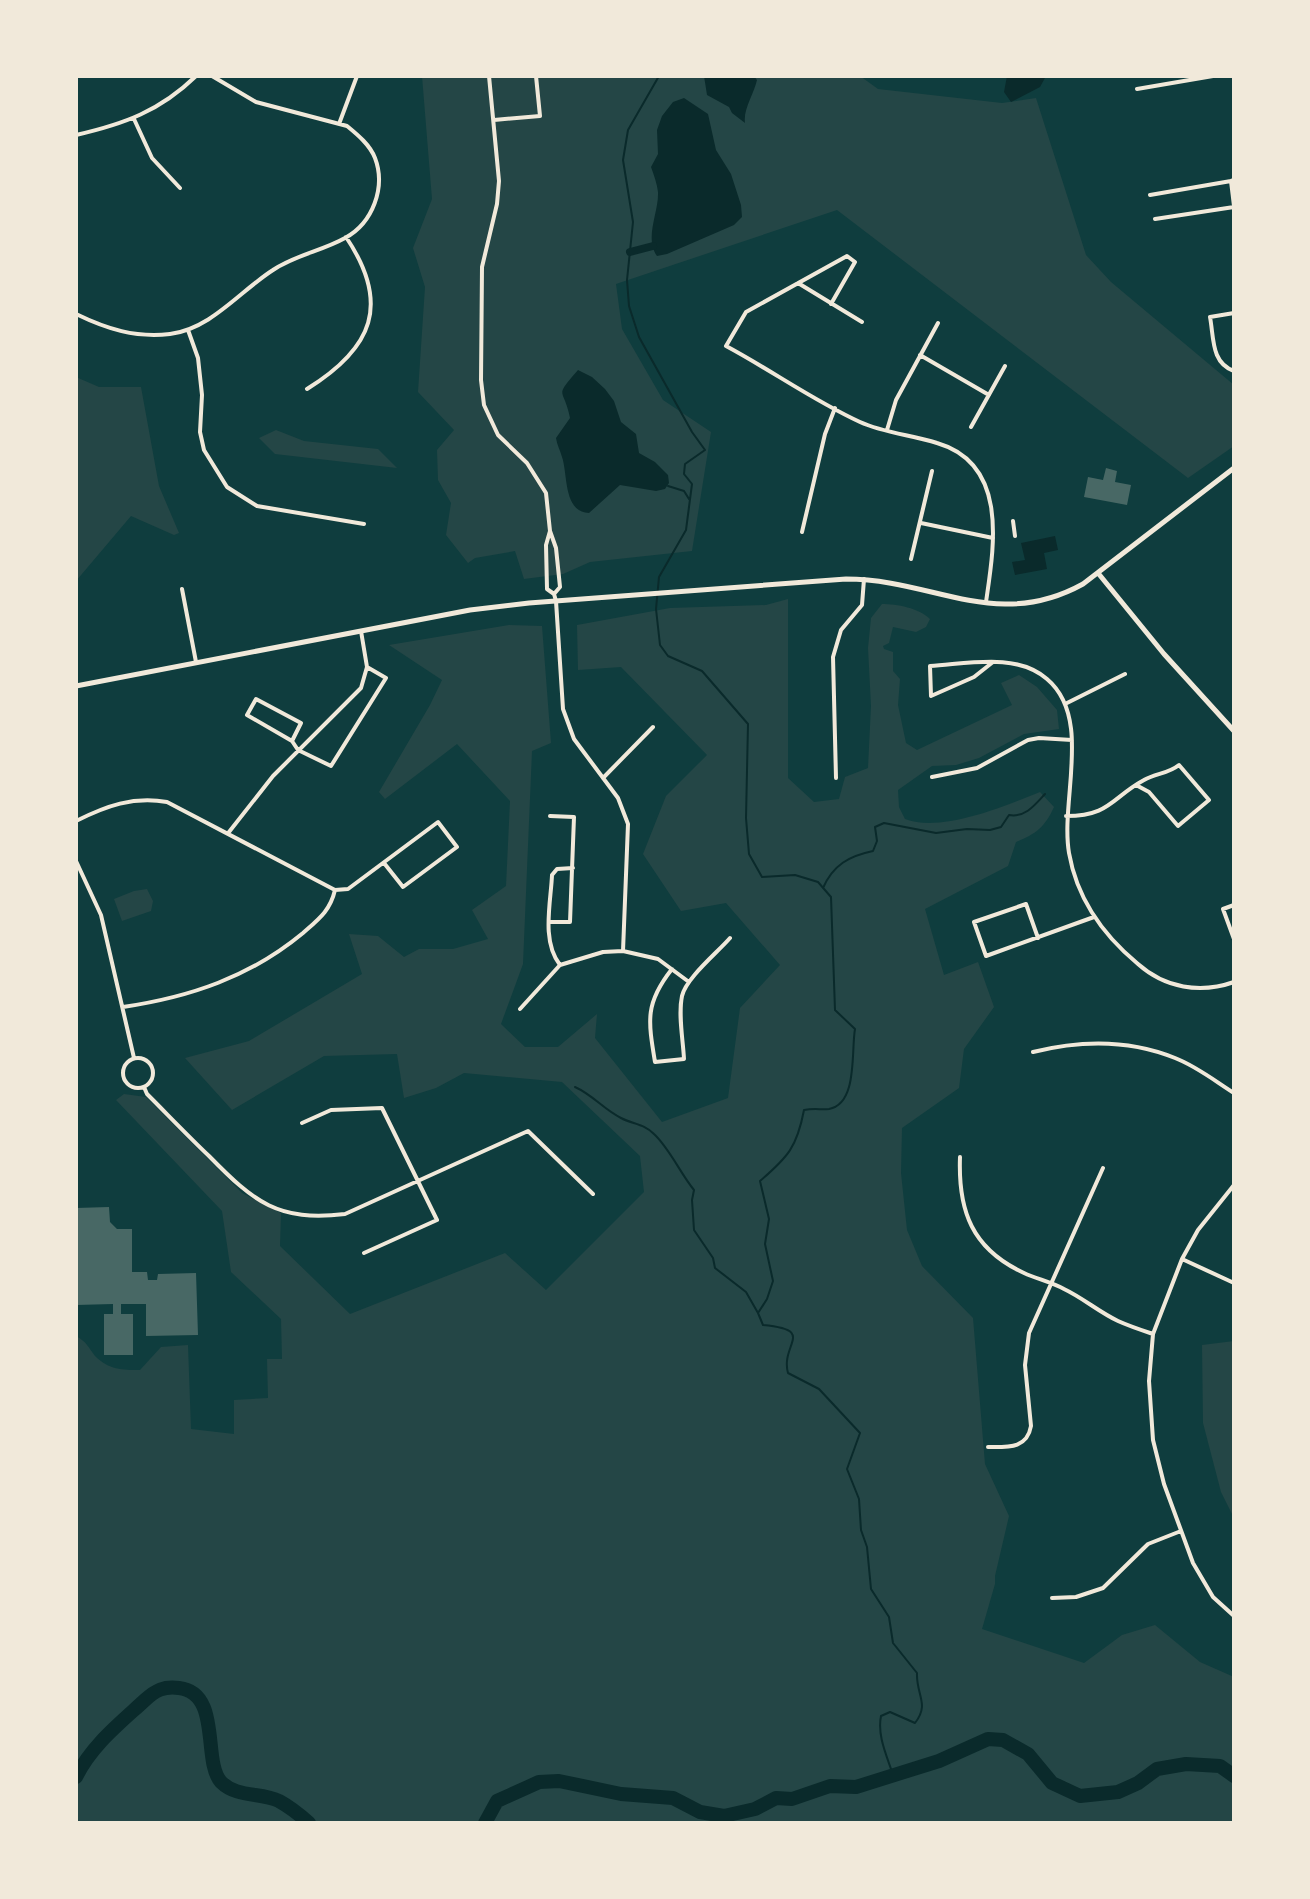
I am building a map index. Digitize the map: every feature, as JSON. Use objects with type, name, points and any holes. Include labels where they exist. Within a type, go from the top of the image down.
[{"type":"street","points":[[76,135],[134,119],[178,94],[196,76]]},
{"type":"street","points":[[76,314],[127,334],[171,334],[188,330],[208,320],[253,282],[286,261],[346,237],[365,221],[373,209],[379,182],[375,159],[368,146],[347,126],[256,102],[212,76]]},
{"type":"street","points":[[339,124],[357,76]]},
{"type":"street","points":[[489,76],[499,181],[497,204],[482,267],[481,380],[484,405],[498,435],[527,463],[546,493],[560,587],[555,598],[563,709],[574,739],[618,798],[628,824],[623,951]]},
{"type":"street","points":[[494,120],[540,116],[536,76]]},
{"type":"street","points":[[1137,89],[1213,76]]},
{"type":"street","points":[[134,119],[152,158],[180,188]]},
{"type":"street","points":[[1150,195],[1232,181],[1234,207],[1155,219]]},
{"type":"street","points":[[307,389],[332,374],[361,342],[368,326],[372,310],[367,273],[346,237]]},
{"type":"street","points":[[831,304],[855,262],[847,256],[746,312],[726,346],[860,422],[948,447],[970,463],[982,478],[988,496],[993,538],[986,605]]},
{"type":"street","points":[[798,283],[862,322]]},
{"type":"street","points":[[1234,313],[1210,317],[1217,360],[1234,371]]},
{"type":"street","points":[[887,430],[896,400],[938,323]]},
{"type":"street","points":[[188,330],[198,358],[202,395],[200,432],[204,450],[227,487],[257,506],[364,524]]},
{"type":"street","points":[[920,355],[989,395]]},
{"type":"street","points":[[971,427],[1005,366]]},
{"type":"street","points":[[802,532],[825,434],[835,408]]},
{"type":"street","points":[[76,686],[470,610],[555,598],[864,579],[892,582],[986,605],[1019,605],[1069,592],[1234,468]]},
{"type":"street","points":[[911,559],[932,471]]},
{"type":"street","points":[[1013,521],[1015,536]]},
{"type":"street","points":[[920,523],[993,538]]},
{"type":"street","points":[[550,531],[546,545],[547,589],[555,598]]},
{"type":"street","points":[[1098,573],[1164,654],[1234,731]]},
{"type":"street","points":[[836,778],[833,657],[841,630],[862,605],[864,579]]},
{"type":"street","points":[[182,589],[196,662]]},
{"type":"street","points":[[229,832],[273,776],[361,688],[367,667],[361,631]]},
{"type":"street","points":[[993,662],[974,677],[931,696],[930,666],[993,662],[1035,670],[1049,680],[1067,703],[1072,740],[1067,836],[1074,875],[1094,917],[1111,939],[1144,970],[1159,979],[1172,985],[1199,989],[1234,982]]},
{"type":"street","points":[[292,741],[301,723],[256,699],[247,715],[292,741],[298,750],[331,766],[386,678],[367,667]]},
{"type":"street","points":[[1067,703],[1125,674]]},
{"type":"street","points":[[603,778],[653,727]]},
{"type":"street","points":[[932,777],[977,768],[1028,740],[1072,740]]},
{"type":"street","points":[[1066,816],[1102,811],[1136,785],[1149,777],[1171,771],[1179,765],[1209,800],[1178,826],[1149,792],[1136,785]]},
{"type":"street","points":[[76,821],[105,807],[151,799],[167,802],[335,890],[348,889],[438,822],[457,847],[403,887],[384,863]]},
{"type":"street","points":[[550,816],[574,817],[570,922],[550,922]]},
{"type":"street","points":[[76,861],[101,915],[134,1058]]},
{"type":"street","points":[[560,965],[551,948],[552,875],[557,869],[573,868]]},
{"type":"street","points":[[123,1007],[205,990],[254,968],[324,915],[333,902],[335,890]]},
{"type":"street","points":[[1038,938],[1026,904],[974,922],[986,956],[1038,938],[1094,917]]},
{"type":"street","points":[[1234,905],[1223,909],[1234,939]]},
{"type":"street","points":[[672,969],[651,1002],[655,1062],[684,1059],[682,997],[689,982],[730,938]]},
{"type":"street","points":[[520,1009],[560,965],[571,959],[603,952],[623,951],[658,959],[689,982]]},
{"type":"street","points":[[1033,1052],[1063,1044],[1123,1044],[1174,1057],[1234,1093]]},
{"type":"street","points":[[134,1058],[146,1060],[151,1066],[152,1078],[144,1087],[134,1088],[124,1078],[125,1066],[134,1058]]},
{"type":"street","points":[[144,1087],[147,1094],[243,1191],[279,1210],[309,1216],[345,1214],[528,1131],[593,1194]]},
{"type":"street","points":[[302,1123],[331,1110],[382,1108],[437,1220],[364,1253]]},
{"type":"street","points":[[960,1157],[962,1203],[974,1233],[997,1257],[1019,1271],[1051,1282],[1118,1321],[1153,1334]]},
{"type":"street","points":[[988,1447],[1014,1446],[1029,1435],[1031,1426],[1025,1365],[1029,1333],[1103,1168]]},
{"type":"street","points":[[1234,1185],[1198,1230],[1182,1259],[1153,1334],[1149,1381],[1153,1440],[1164,1484],[1193,1563],[1213,1597],[1234,1616]]},
{"type":"street","points":[[1182,1259],[1234,1283]]},
{"type":"street","points":[[1052,1598],[1076,1597],[1103,1588],[1148,1544],[1181,1531]]},
{"type":"shaded area","points":[[422,76],[860,76],[878,89],[1002,103],[1036,98],[1086,255],[1111,282],[1234,385],[1234,446],[1188,478],[837,210],[616,284],[622,329],[663,400],[711,432],[692,551],[590,562],[563,574],[524,579],[515,551],[475,558],[468,563],[446,535],[451,503],[438,480],[437,450],[454,430],[418,392],[425,287],[413,248],[432,199]]},
{"type":"shaded area","points":[[704,76],[754,76],[757,80],[745,123],[729,107],[707,95]]},
{"type":"shaded area","points":[[1007,76],[1046,76],[1040,87],[1011,102],[1004,92]]},
{"type":"shaded area","points":[[684,98],[708,114],[716,150],[731,174],[742,217],[734,225],[657,256],[653,249],[652,233],[658,192],[651,167],[658,154],[657,130],[662,116],[673,102]]},
{"type":"shaded area","points":[[578,370],[592,377],[614,401],[621,422],[636,434],[639,453],[655,462],[668,475],[669,483],[665,489],[656,491],[620,485],[589,513],[575,506],[568,491],[556,438],[570,418],[562,393]]},
{"type":"shaded area","points":[[76,377],[99,387],[141,387],[159,486],[179,533],[174,535],[131,516],[76,581]]},
{"type":"shaded area","points":[[276,430],[304,441],[378,449],[397,468],[275,454],[259,438]]},
{"type":"shaded area","points":[[1055,536],[1058,550],[1044,553],[1047,569],[1015,575],[1012,562],[1025,560],[1021,543]]},
{"type":"shaded area","points":[[788,599],[788,778],[814,802],[839,799],[845,777],[868,768],[871,706],[868,648],[871,618],[882,604],[908,607],[930,619],[926,627],[916,632],[893,627],[889,643],[883,646],[893,652],[893,671],[900,679],[898,705],[906,743],[917,750],[1012,705],[1001,683],[1019,675],[1037,687],[1057,710],[1059,729],[1024,734],[979,758],[956,765],[932,766],[898,790],[899,807],[905,819],[920,822],[936,823],[973,816],[1040,792],[1054,807],[1039,829],[1016,842],[1008,866],[925,909],[944,975],[978,962],[994,1007],[964,1049],[959,1088],[902,1128],[901,1173],[907,1230],[922,1266],[973,1318],[985,1464],[1009,1516],[982,1629],[1084,1663],[1122,1635],[1155,1625],[1200,1662],[1234,1677],[1234,1823],[76,1823],[76,1336],[105,1364],[127,1370],[140,1370],[161,1347],[188,1345],[191,1429],[234,1434],[234,1400],[268,1398],[267,1359],[282,1359],[281,1319],[231,1272],[222,1211],[116,1100],[124,1094],[146,1097],[242,1193],[281,1213],[280,1246],[350,1314],[505,1253],[546,1290],[644,1192],[640,1156],[562,1082],[464,1073],[436,1088],[404,1098],[397,1054],[324,1056],[232,1110],[185,1058],[249,1041],[362,974],[349,934],[378,936],[404,957],[419,949],[453,949],[488,939],[472,910],[506,886],[510,801],[457,744],[385,799],[379,792],[442,680],[389,645],[509,625],[542,626],[551,743],[532,751],[523,964],[501,1024],[525,1047],[558,1047],[597,1014],[595,1038],[662,1122],[728,1098],[740,1008],[780,965],[726,903],[681,911],[643,854],[666,796],[707,755],[621,667],[578,670],[577,625],[670,608],[766,605]]},
{"type":"shaded area","points":[[147,889],[153,901],[151,911],[122,921],[114,899]]},
{"type":"shaded area","points":[[1234,1341],[1234,1518],[1221,1492],[1203,1423],[1202,1345]]},
{"type":"building","points":[[1106,468],[1117,471],[1115,482],[1131,485],[1127,505],[1084,497],[1088,477],[1103,480]]},
{"type":"building","points":[[109,1207],[110,1222],[117,1229],[132,1229],[132,1272],[147,1272],[148,1280],[157,1280],[158,1274],[196,1273],[198,1335],[146,1336],[146,1304],[121,1304],[121,1314],[133,1314],[133,1355],[104,1355],[104,1314],[113,1314],[113,1304],[76,1305],[76,1208]]},
{"type":"waterway","points":[[659,76],[628,130],[623,160],[633,222],[627,280],[629,306],[639,337],[705,450],[685,464],[684,474],[692,484],[686,530],[659,577],[656,609],[660,645],[668,656],[702,671],[748,724],[746,818],[749,854],[762,877],[795,875],[818,882],[831,897],[835,1010],[855,1029],[849,1087],[838,1105],[829,1109],[804,1110],[790,1150],[760,1181],[769,1219],[765,1244],[773,1281],[758,1313],[763,1325],[779,1327],[793,1335],[788,1354],[788,1373],[819,1389],[860,1433],[847,1469],[859,1499],[871,1589],[889,1617],[893,1643],[917,1673],[922,1705],[915,1723],[890,1712],[881,1716],[881,1738],[893,1775]]},
{"type":"waterway","points":[[630,252],[653,246]]},
{"type":"waterway","points":[[668,486],[684,491],[689,499]]},
{"type":"waterway","points":[[823,888],[843,863],[873,851],[877,841],[875,827],[884,823],[936,833],[990,830],[1001,827],[1009,815],[1020,815],[1029,810],[1045,794]]},
{"type":"waterway","points":[[575,1087],[625,1120],[647,1128],[660,1140],[694,1190],[694,1230],[713,1258],[715,1268],[746,1292],[758,1313]]},
{"type":"waterway","points":[[76,1777],[98,1745],[149,1697],[165,1688],[179,1688],[192,1693],[201,1702],[209,1729],[212,1759],[221,1782],[242,1793],[279,1801],[309,1823]]},
{"type":"waterway","points":[[485,1823],[497,1801],[539,1782],[559,1781],[621,1794],[673,1798],[700,1812],[724,1816],[755,1809],[776,1798],[792,1799],[830,1786],[856,1787],[939,1761],[988,1739],[1003,1740],[1028,1754],[1052,1783],[1080,1796],[1118,1792],[1138,1783],[1157,1769],[1186,1764],[1220,1766],[1234,1776]]}]
